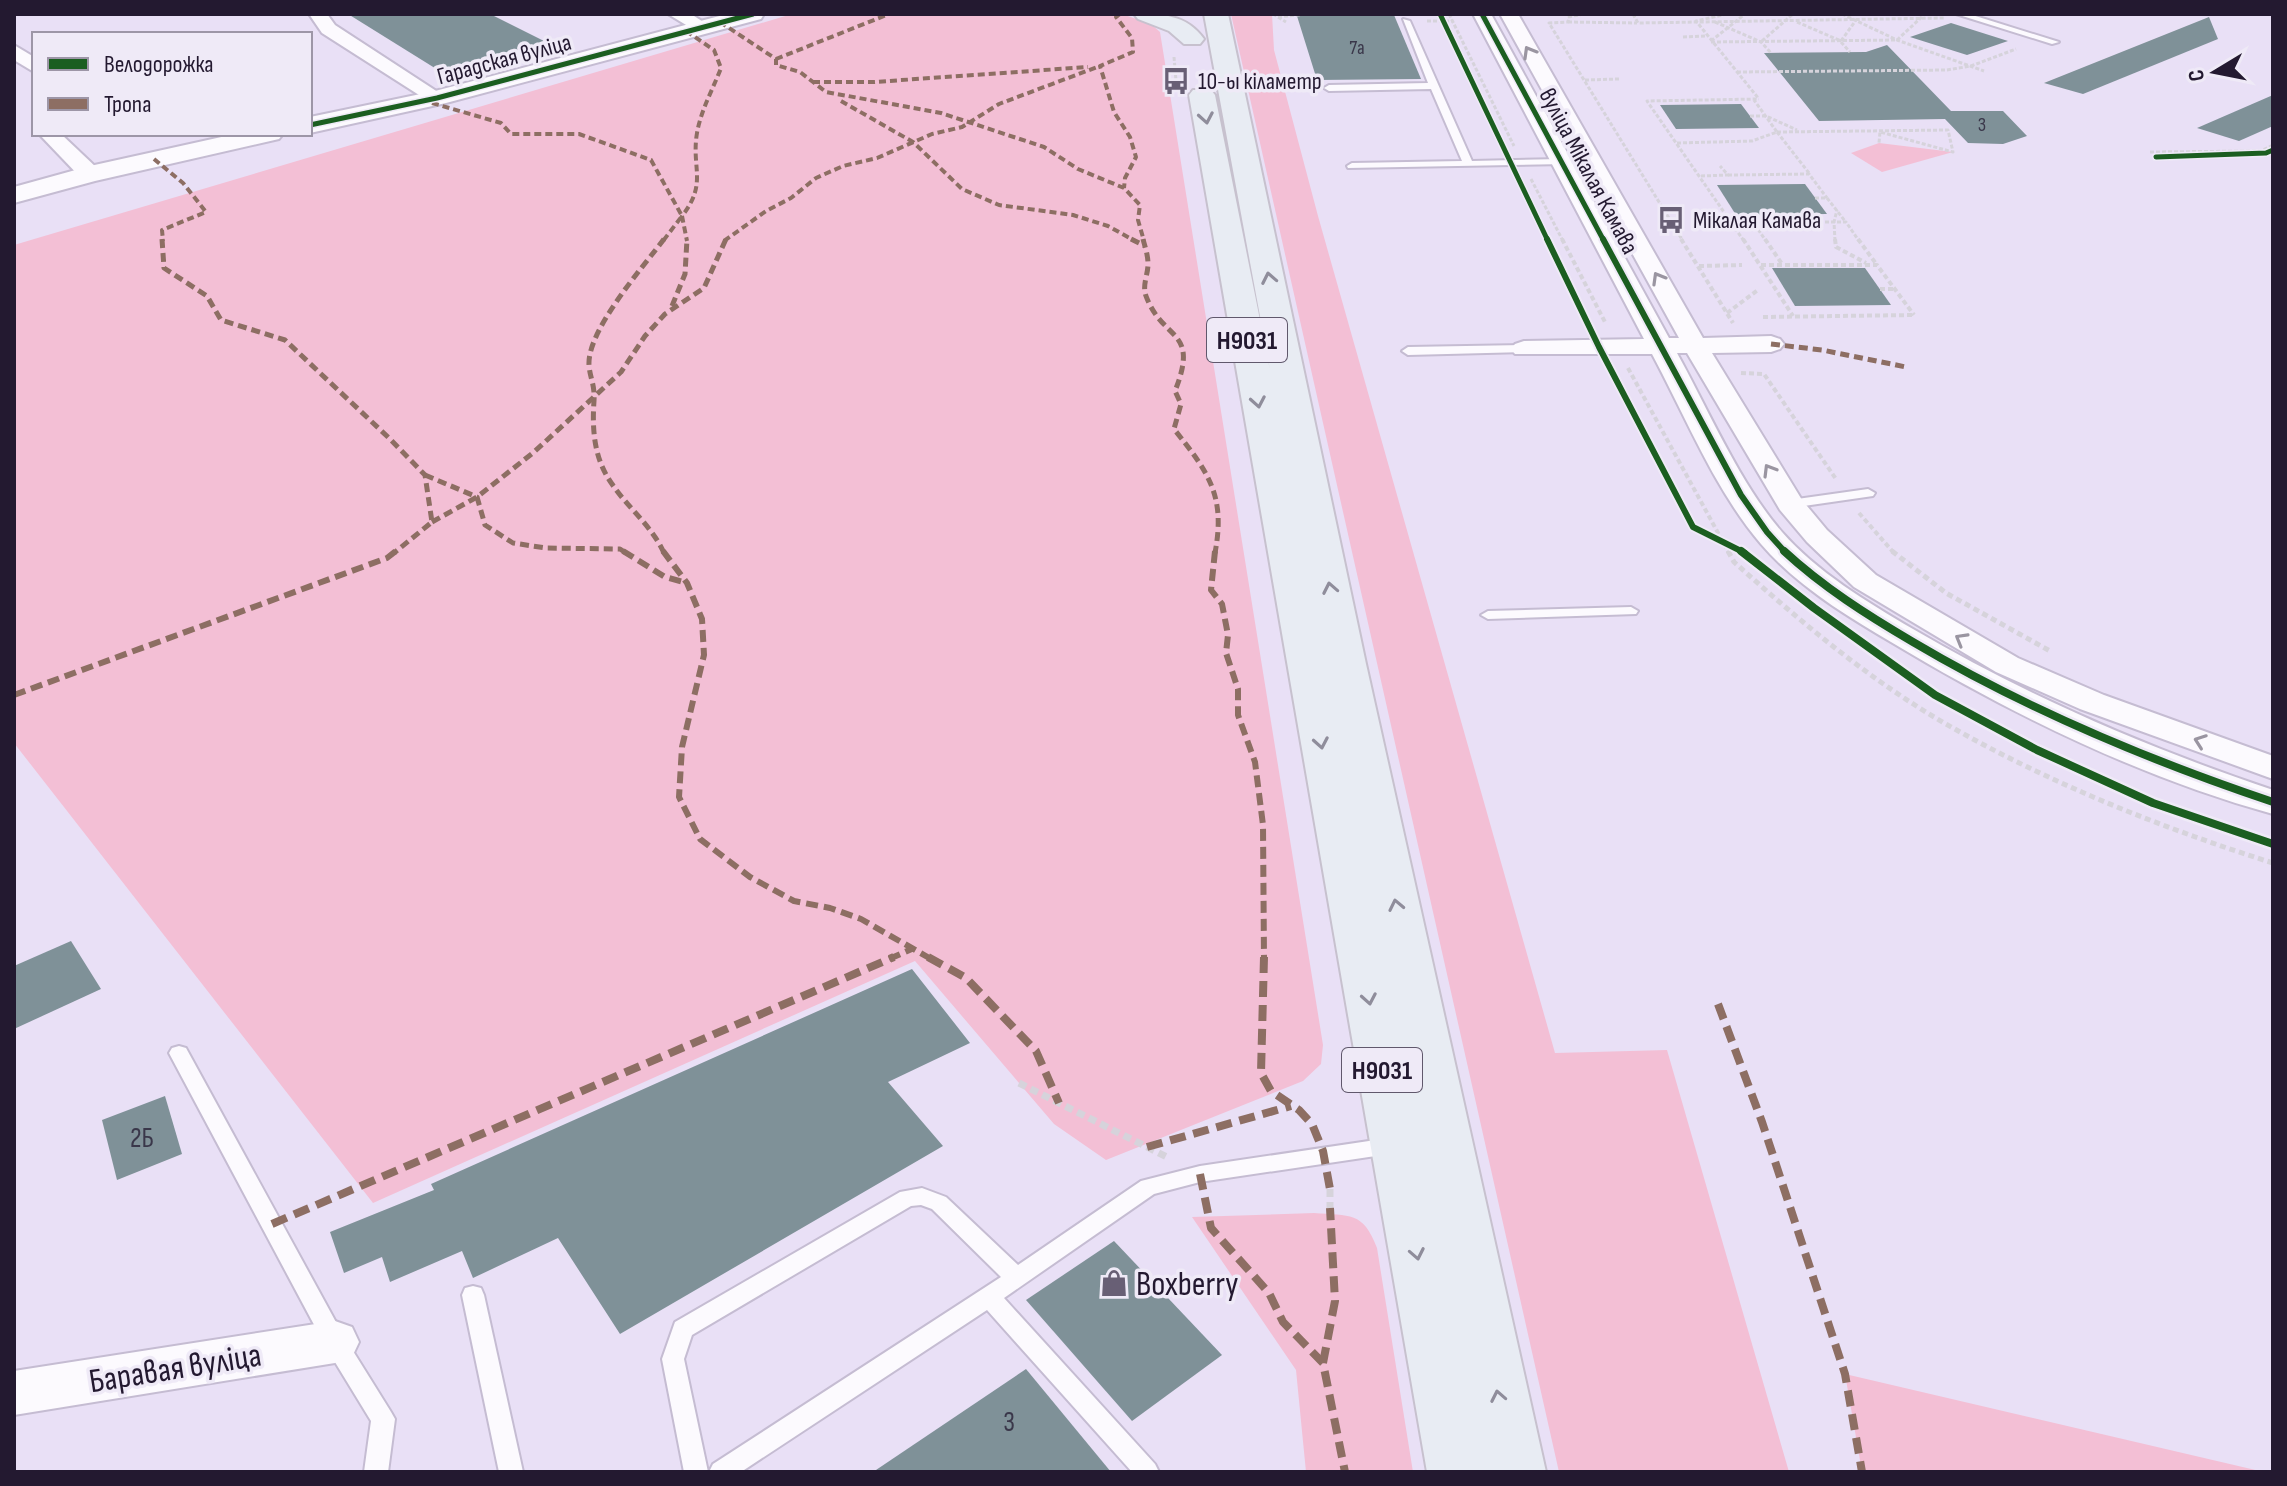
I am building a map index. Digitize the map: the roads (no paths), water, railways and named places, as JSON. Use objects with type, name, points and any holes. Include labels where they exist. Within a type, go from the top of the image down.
[{"type":"main road","points":[[1146,14],[1177,26],[1199,22]]},
{"type":"main road","name":"Н9031","points":[[1199,22],[1345,664],[1422,1145],[1459,1472]]},
{"type":"main road","name":"Н9031","points":[[1422,1145],[1514,1472]]},
{"type":"street","points":[[318,14],[328,29],[437,98]]},
{"type":"street","points":[[677,14],[702,27]]},
{"type":"street","name":"Гарадская вуліца","points":[[312,125],[437,98],[753,14]]},
{"type":"street","name":"вуліца Мікалая Камава","points":[[1482,14],[1758,522],[1784,551],[1841,598],[1938,658],[2054,717],[2207,781],[2273,802]]},
{"type":"street","name":"вуліца Мікалая Камава","points":[[1509,14],[1696,346],[1790,504],[1817,536],[1865,581],[2007,665],[2092,702],[2273,768]]},
{"type":"street","points":[[14,51],[32,64]]},
{"type":"street","points":[[51,136],[90,174]]},
{"type":"street","points":[[14,195],[90,174],[261,136]]},
{"type":"street","points":[[1524,349],[1771,344]]},
{"type":"street","name":"Баравая вуліца","points":[[14,1393],[335,1342]]},
{"type":"lane","points":[[1960,14],[2055,42]]},
{"type":"lane","points":[[1406,21],[1468,164]]},
{"type":"lane","points":[[1329,88],[1342,84],[1388,83],[1434,86]]},
{"type":"lane","points":[[1352,166],[1562,162]]},
{"type":"lane","points":[[1408,351],[1524,349]]},
{"type":"lane","points":[[1790,504],[1868,493]]},
{"type":"lane","points":[[1488,615],[1631,611]]},
{"type":"lane","points":[[179,1053],[335,1342],[383,1419],[376,1472]]},
{"type":"lane","points":[[721,1472],[989,1297],[1148,1187],[1200,1174],[1422,1145]]},
{"type":"lane","points":[[696,1472],[673,1359],[683,1329],[907,1198],[922,1196],[939,1203],[1017,1278]]},
{"type":"lane","points":[[473,1295],[511,1472]]},
{"type":"lane","points":[[989,1297],[1147,1472]]},
{"type":"place","name":"10-ы кіламетр","points":[[1176,81]]},
{"type":"place","name":"Мікалая Камава","points":[[1671,220]]},
{"type":"place","name":"Boxberry","points":[[1114,1283]]}]
